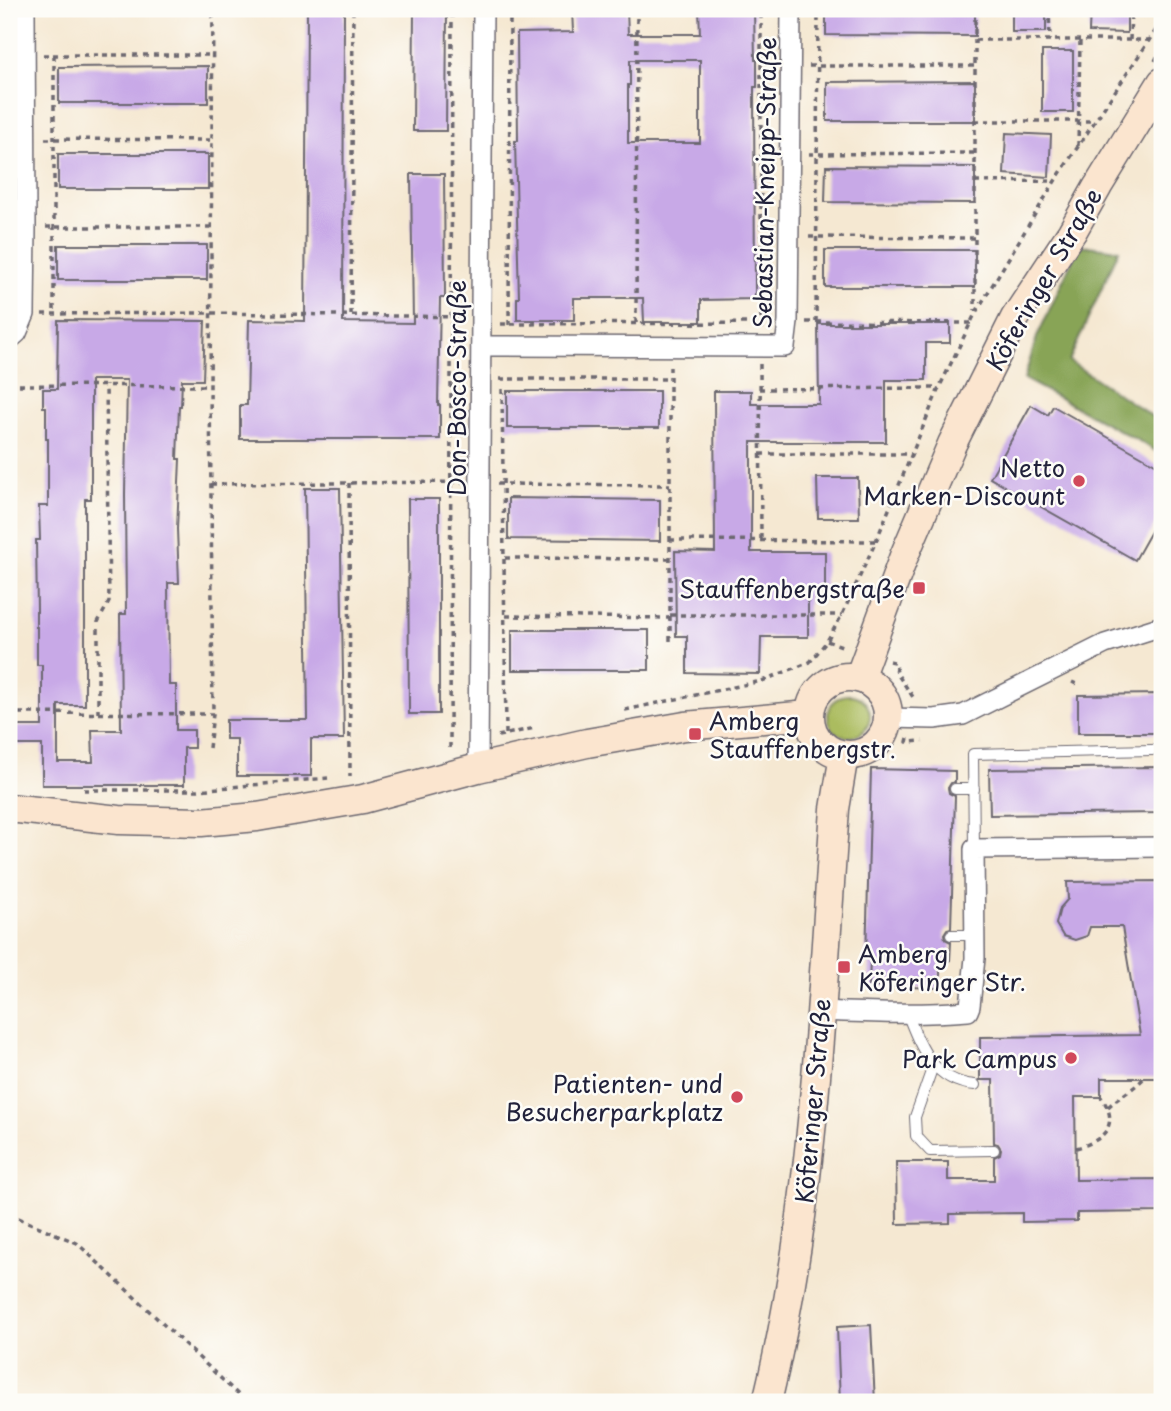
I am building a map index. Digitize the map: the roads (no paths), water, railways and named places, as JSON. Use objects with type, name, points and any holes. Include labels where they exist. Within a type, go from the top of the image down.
[{"type":"street","points":[[9,340],[17,333],[25,314],[25,9]]},
{"type":"street","name":"Don-Bosco-Straße","points":[[478,768],[483,9]]},
{"type":"street","name":"Sebastian-Kneipp-Straße","points":[[481,346],[785,347],[788,323],[791,9]]},
{"type":"street","name":"Köferinger Straße","points":[[864,667],[904,556],[936,481],[1015,318],[1072,232],[1162,82]]},
{"type":"street","points":[[888,718],[934,719],[963,715],[1105,644],[1162,626]]},
{"type":"street","points":[[864,667],[871,684],[886,704],[888,718],[885,730],[879,741],[869,750],[844,755],[833,752],[815,737],[809,715],[811,703],[825,684],[847,677],[864,667]]},
{"type":"street","points":[[9,808],[119,820],[201,822],[257,817],[363,799],[478,768],[587,743],[685,726],[809,715]]},
{"type":"street","name":"Köferinger Straße","points":[[767,1402],[777,1360],[809,1155],[835,809],[844,755]]},
{"type":"street","points":[[821,1011],[968,1011],[971,1006],[975,958],[974,849],[1162,847]]},
{"type":"lane","points":[[974,849],[973,754],[1152,750]]},
{"type":"lane","points":[[955,789],[974,789]]},
{"type":"lane","points":[[951,935],[975,935]]},
{"type":"lane","points":[[907,1013],[918,1042],[933,1066],[962,1084],[975,1085]]},
{"type":"lane","points":[[933,1066],[915,1117],[916,1136],[930,1151],[994,1150]]},
{"type":"place","name":"Netto Marken-Discount","points":[[1079,481]]},
{"type":"place","name":"Stauffenbergstraße","points":[[919,588]]},
{"type":"place","name":"Amberg Stauffenbergstr.","points":[[695,734]]},
{"type":"place","name":"Amberg Köferinger Str.","points":[[844,967]]},
{"type":"place","name":"Park Campus","points":[[1071,1058]]},
{"type":"place","name":"Patienten- und Besucherparkplatz","points":[[737,1097]]}]
